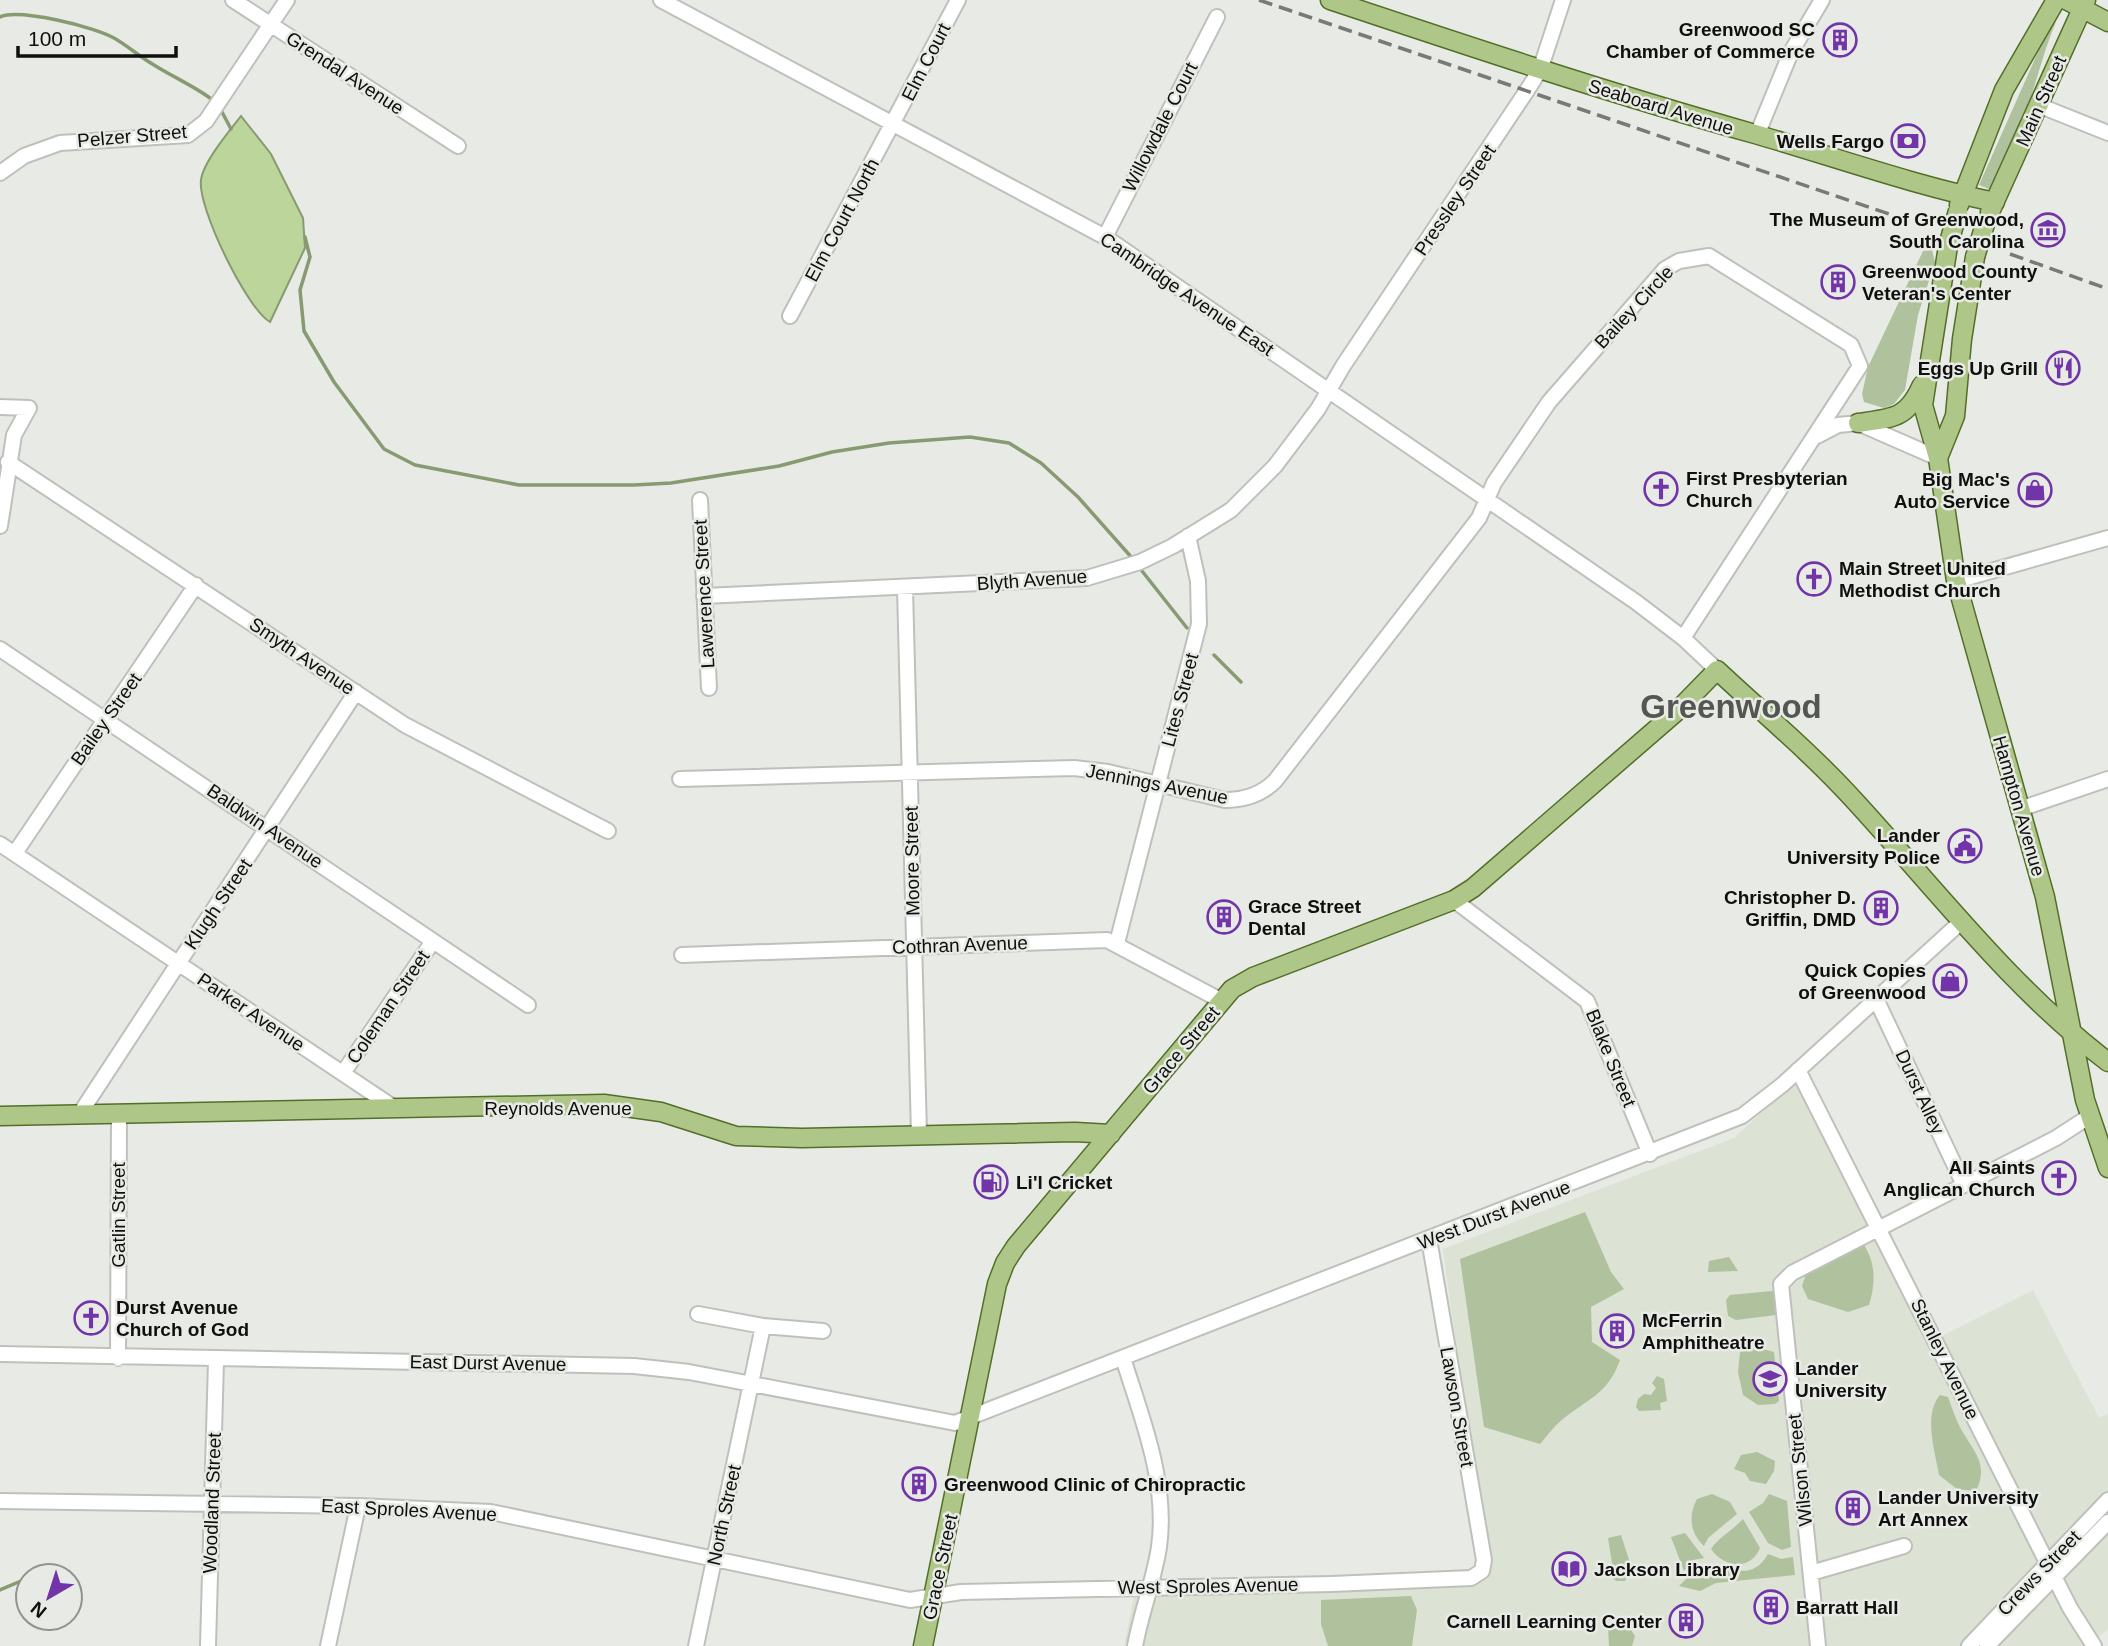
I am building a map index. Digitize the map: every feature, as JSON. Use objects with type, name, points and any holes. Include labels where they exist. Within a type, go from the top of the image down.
[{"type":"main road","name":"Seaboard Avenue","points":[[1330,0],[1540,70],[1757,135],[1959,203],[1995,202]]},
{"type":"main road","name":"Main Street","points":[[1930,366],[1948,246],[1959,203],[2004,90],[2056,0]]},
{"type":"main road","name":"Main Street","points":[[1938,457],[1955,416],[1962,339],[1975,257],[1986,221],[2038,104],[2078,3]]},
{"type":"main road","points":[[2078,3],[2108,22]]},
{"type":"main road","points":[[1858,423],[1894,418],[1913,405],[1930,366]]},
{"type":"main road","name":"Hampton Avenue","points":[[1930,366],[1923,405],[1938,457],[1956,581],[2058,952],[2070,1033],[2090,1116],[2108,1168]]},
{"type":"main road","points":[[1717,670],[1847,792],[1962,921],[2070,1033],[2108,1062]]},
{"type":"main road","name":"Grace Street","points":[[923,1646],[997,1284],[1005,1263],[1016,1246],[1232,989],[1252,977],[1454,900],[1473,888],[1666,721],[1717,670]]},
{"type":"main road","name":"Reynolds Avenue","points":[[0,1116],[619,1105],[661,1112],[736,1136],[802,1138],[1111,1134]]},
{"type":"street","name":"Grendal Avenue","points":[[233,0],[458,146]]},
{"type":"street","name":"Pelzer Street","points":[[0,173],[24,156],[60,143],[188,135],[206,121],[287,0]]},
{"type":"street","name":"Cambridge Avenue East","points":[[661,0],[1105,237],[1488,500],[1683,638],[1717,670]]},
{"type":"street","name":"Elm Court","points":[[894,124],[958,0]]},
{"type":"street","name":"Pressley Street","points":[[1329,391],[1540,70],[1563,0]]},
{"type":"street","points":[[1757,135],[1791,52],[1822,0]]},
{"type":"street","name":"Willowdale Court","points":[[1105,237],[1217,17]]},
{"type":"street","points":[[2038,104],[2108,133]]},
{"type":"street","name":"Elm Court North","points":[[790,316],[894,124]]},
{"type":"street","name":"Bailey Circle","points":[[1488,500],[1494,483],[1549,402],[1656,278],[1679,261],[1702,256],[1716,258],[1851,345],[1860,366],[1814,438]]},
{"type":"street","name":"Blyth Avenue","points":[[704,596],[1087,578],[1140,562],[1231,510],[1258,485],[1329,391]]},
{"type":"street","points":[[0,407],[29,408],[14,435],[0,526]]},
{"type":"street","points":[[1683,638],[1814,438],[1838,425],[1858,423],[1938,457]]},
{"type":"street","name":"Smyth Avenue","points":[[8,462],[425,737],[608,831]]},
{"type":"street","name":"Lawerence Street","points":[[700,500],[709,688]]},
{"type":"street","name":"Jennings Avenue","points":[[680,779],[1074,768],[1230,800],[1253,796],[1271,785],[1479,519],[1488,500]]},
{"type":"street","name":"Lites Street","points":[[1117,943],[1199,624],[1198,581],[1188,536]]},
{"type":"street","points":[[1956,581],[2108,538]]},
{"type":"street","name":"Bailey Street","points":[[15,853],[197,585]]},
{"type":"street","name":"Moore Street","points":[[905,588],[919,1135]]},
{"type":"street","name":"Baldwin Avenue","points":[[0,649],[528,1005]]},
{"type":"street","name":"Klugh Street","points":[[79,1115],[269,829],[356,692]]},
{"type":"street","points":[[2020,809],[2108,779]]},
{"type":"street","name":"Parker Avenue","points":[[0,844],[397,1110]]},
{"type":"street","name":"Blake Street","points":[[1454,900],[1587,1001],[1650,1154]]},
{"type":"street","name":"West Durst Avenue","points":[[971,1419],[1742,1116],[1798,1070],[1962,921]]},
{"type":"street","name":"Cothran Avenue","points":[[682,955],[1107,940],[1222,1001]]},
{"type":"street","name":"Coleman Street","points":[[343,1073],[433,941]]},
{"type":"street","name":"Durst Alley","points":[[1877,999],[1964,1185]]},
{"type":"street","name":"Stanley Avenue","points":[[1798,1070],[2055,1578],[2094,1646]]},
{"type":"street","name":"Gatlin Street","points":[[118,1358],[119,1114]]},
{"type":"street","points":[[1880,1228],[2056,1138],[2090,1116]]},
{"type":"street","name":"Wilson Street","points":[[1818,1646],[1781,1284],[1792,1273],[1880,1228]]},
{"type":"street","name":"Lawson Street","points":[[1429,1240],[1484,1560],[1480,1573]]},
{"type":"street","points":[[698,1314],[763,1326],[823,1331]]},
{"type":"street","name":"North Street","points":[[696,1646],[763,1326]]},
{"type":"street","name":"East Durst Avenue","points":[[0,1354],[621,1366],[689,1372],[942,1422],[956,1423],[971,1419]]},
{"type":"street","points":[[1123,1358],[1157,1474],[1160,1537],[1135,1646]]},
{"type":"street","name":"Woodland Street","points":[[208,1646],[216,1360]]},
{"type":"street","name":"Crews Street","points":[[1969,1646],[2108,1500]]},
{"type":"street","name":"East Sproles Avenue","points":[[0,1501],[449,1508],[502,1514],[910,1600],[922,1600],[934,1595]]},
{"type":"street","points":[[328,1646],[358,1506]]},
{"type":"street","name":"Crews Street","points":[[1987,1646],[2108,1522]]},
{"type":"street","points":[[1811,1573],[1904,1546]]},
{"type":"street","name":"West Sproles Avenue","points":[[934,1595],[1332,1584],[1471,1578],[1480,1573]]},
{"type":"shaded area","points":[[2056,22],[2011,154],[1989,189],[1979,185],[2046,34]]},
{"type":"shaded area","points":[[241,116],[271,154],[303,218],[305,248],[270,322],[249,298],[225,256],[202,193],[201,180],[207,164]]},
{"type":"shaded area","points":[[1932,250],[1935,262],[1918,315],[1905,390],[1894,404],[1884,408],[1864,402],[1862,394],[1868,367],[1923,251]]},
{"type":"shaded area","name":"Lander University","points":[[1795,1081],[1926,1344],[2033,1290],[2099,1418],[2108,1414],[2108,1630],[2085,1646],[1124,1646],[1135,1591],[1472,1581],[1486,1564],[1443,1249],[1734,1138]]},
{"type":"shaded area","points":[[1585,1212],[1611,1272],[1624,1289],[1591,1307],[1592,1342],[1620,1360],[1615,1371],[1604,1388],[1560,1422],[1540,1444],[1484,1427],[1460,1259]]},
{"type":"shaded area","points":[[1862,1242],[1870,1257],[1873,1272],[1869,1305],[1848,1312],[1808,1299],[1802,1286],[1807,1271]]},
{"type":"shaded area","points":[[1729,1257],[1738,1271],[1708,1272],[1709,1261]]},
{"type":"shaded area","points":[[1776,1292],[1776,1315],[1736,1320],[1728,1316],[1726,1300],[1730,1295]]},
{"type":"shaded area","points":[[1759,1348],[1774,1352],[1779,1401],[1775,1404],[1758,1405],[1743,1395],[1738,1372],[1740,1352]]},
{"type":"shaded area","points":[[1657,1376],[1664,1379],[1667,1401],[1660,1403],[1661,1410],[1639,1411],[1636,1407],[1638,1399],[1644,1394],[1651,1395],[1656,1388],[1652,1383]]},
{"type":"shaded area","points":[[1940,1395],[1948,1397],[1959,1425],[1978,1458],[1981,1473],[1976,1491],[1957,1489],[1939,1475],[1931,1423],[1935,1403]]},
{"type":"shaded area","points":[[1757,1452],[1775,1461],[1774,1471],[1766,1484],[1750,1481],[1745,1473],[1734,1469],[1741,1455]]},
{"type":"shaded area","points":[[1712,1494],[1730,1502],[1737,1514],[1708,1538],[1704,1546],[1693,1530],[1692,1512],[1697,1499]]},
{"type":"shaded area","points":[[1769,1494],[1787,1501],[1791,1547],[1782,1550],[1768,1543],[1749,1512],[1763,1503]]},
{"type":"shaded area","points":[[1743,1519],[1760,1548],[1750,1561],[1730,1563],[1711,1549]]},
{"type":"shaded area","points":[[1685,1533],[1704,1558],[1693,1560],[1684,1571],[1671,1537]]},
{"type":"shaded area","points":[[1621,1535],[1632,1569],[1625,1581],[1616,1581],[1607,1572],[1612,1563],[1608,1538]]},
{"type":"shaded area","points":[[1768,1554],[1781,1559],[1793,1557],[1795,1575],[1716,1583],[1700,1591],[1679,1586],[1698,1568],[1710,1566],[1745,1571],[1761,1564]]},
{"type":"shaded area","points":[[1411,1596],[1417,1610],[1412,1646],[1328,1646],[1321,1624],[1321,1600]]},
{"type":"shaded area","points":[[1625,1621],[1635,1636],[1632,1646],[1609,1646],[1608,1627]]},
{"type":"waterway","points":[[0,17],[39,17],[75,24],[104,34],[210,98]]},
{"type":"waterway","points":[[222,112],[231,129]]},
{"type":"waterway","points":[[305,237],[310,257],[300,290],[304,331],[334,382],[384,449],[415,465],[519,485],[634,485],[671,483],[779,466],[832,452],[889,443],[970,437],[1009,443],[1041,463],[1078,497],[1133,559]]},
{"type":"waterway","points":[[1142,571],[1187,628]]},
{"type":"waterway","points":[[1214,655],[1241,682]]},
{"type":"waterway","points":[[0,1590],[14,1584]]},
{"type":"railway","points":[[1259,0],[1904,219]]},
{"type":"railway","points":[[2010,254],[2108,289]]},
{"type":"place","name":"Greenwood SC Chamber of Commerce","points":[[1840,40]]},
{"type":"place","name":"Wells Fargo","points":[[1908,141]]},
{"type":"place","name":"The Museum of Greenwood, South Carolina","points":[[2048,230]]},
{"type":"place","name":"Greenwood County Veteran's Center","points":[[1838,282]]},
{"type":"place","name":"Eggs Up Grill","points":[[2063,368]]},
{"type":"place","name":"First Presbyterian Church","points":[[1661,489]]},
{"type":"place","name":"Big Mac's Auto Service","points":[[2035,490]]},
{"type":"place","name":"Main Street United Methodist Church","points":[[1814,579]]},
{"type":"place","name":"Lander University Police","points":[[1965,846]]},
{"type":"place","name":"Christopher D. Griffin, DMD","points":[[1881,908]]},
{"type":"place","name":"Grace Street Dental","points":[[1224,917]]},
{"type":"place","name":"Quick Copies of Greenwood","points":[[1950,981]]},
{"type":"place","name":"All Saints Anglican Church","points":[[2059,1178]]},
{"type":"place","name":"Li'l Cricket","points":[[991,1182]]},
{"type":"place","name":"Durst Avenue Church of God","points":[[91,1318]]},
{"type":"place","name":"McFerrin Amphitheatre","points":[[1617,1331]]},
{"type":"place","name":"Lander University","points":[[1770,1379]]},
{"type":"place","name":"Greenwood Clinic of Chiropractic","points":[[919,1484]]},
{"type":"place","name":"Lander University Art Annex","points":[[1853,1508]]},
{"type":"place","name":"Jackson Library","points":[[1569,1569]]},
{"type":"place","name":"Barratt Hall","points":[[1771,1607]]},
{"type":"place","name":"Carnell Learning Center","points":[[1686,1621]]},
{"type":"district","name":"Greenwood","points":[[1731,706]]}]
